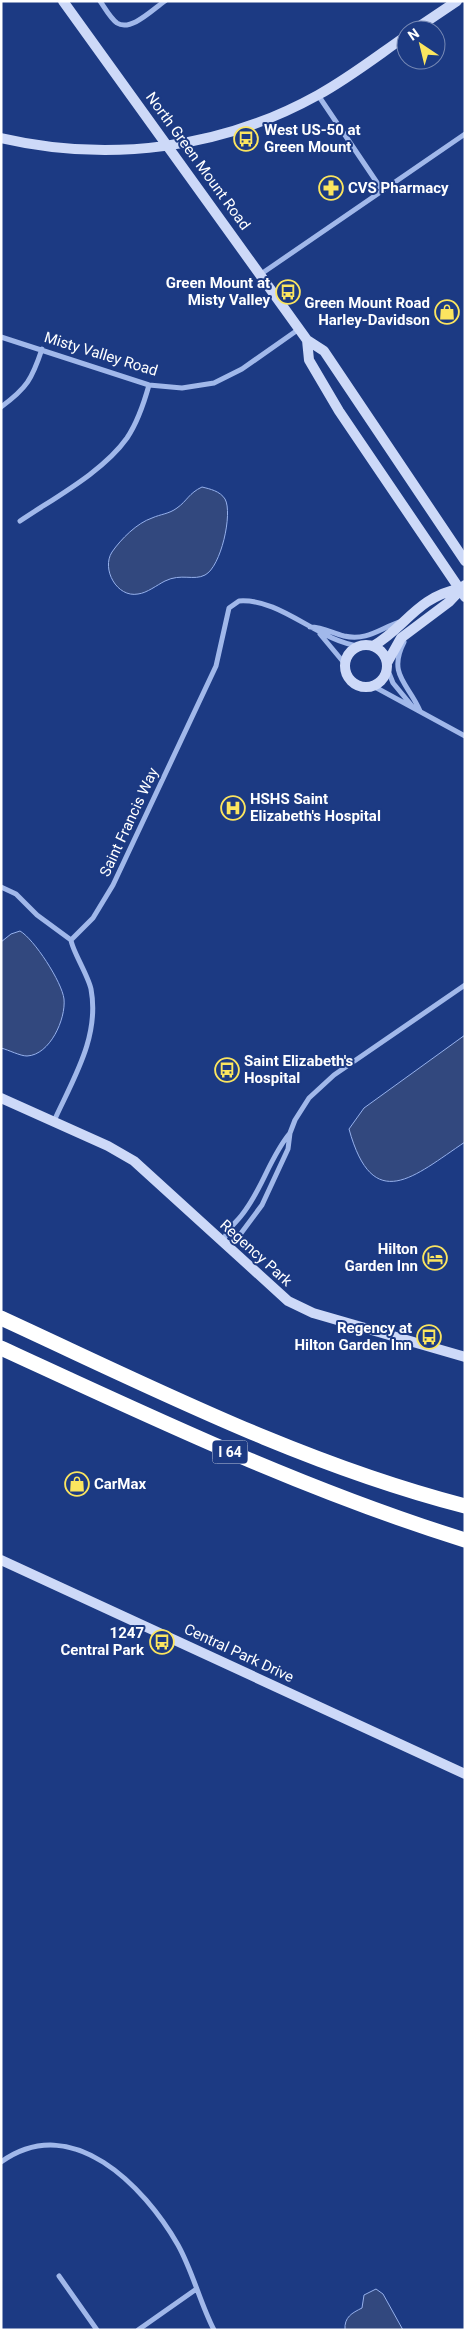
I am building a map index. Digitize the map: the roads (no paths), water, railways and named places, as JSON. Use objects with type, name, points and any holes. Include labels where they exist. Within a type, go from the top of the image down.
[{"type":"highway","name":"I 64","points":[[1,1318],[292,1450],[411,1492],[465,1506]]},
{"type":"highway","name":"I 64","points":[[1,1348],[240,1457],[361,1505],[465,1540]]},
{"type":"street","name":"North Green Mount Road","points":[[63,1],[261,274],[298,329],[307,340],[324,351],[465,561]]},
{"type":"street","points":[[100,1],[115,22],[123,26],[131,25],[165,1]]},
{"type":"street","points":[[428,20],[456,1]]},
{"type":"street","points":[[1,138],[61,149],[97,151],[169,146],[218,136],[246,128],[318,95],[396,43]]},
{"type":"street","points":[[318,95],[382,190]]},
{"type":"street","points":[[261,274],[465,134]]},
{"type":"street","name":"Misty Valley Road","points":[[1,338],[42,349],[149,385],[182,388],[214,383],[242,369],[298,329]]},
{"type":"street","name":"North Green Mount Road","points":[[307,340],[309,360],[339,411],[463,590]]},
{"type":"street","points":[[1,407],[24,389],[36,369],[42,349]]},
{"type":"street","points":[[20,521],[102,464],[127,438],[143,406],[149,385]]},
{"type":"street","points":[[463,590],[411,629],[396,644],[384,677],[373,686],[364,687],[355,684],[346,673],[345,664],[348,655],[359,646],[373,646],[381,641],[402,621],[442,592],[463,590]]},
{"type":"street","name":"Saint Francis Way","points":[[71,940],[93,918],[112,888],[216,666],[229,608],[236,602],[254,602],[287,614],[320,634],[359,646]]},
{"type":"street","name":"Saint Francis Way","points":[[309,627],[322,627],[346,637],[365,637],[402,621]]},
{"type":"street","points":[[411,629],[400,650],[398,671],[404,687],[416,701],[421,711]]},
{"type":"street","name":"Saint Francis Way","points":[[320,634],[345,664]]},
{"type":"street","points":[[373,646],[384,654],[393,683],[413,707]]},
{"type":"street","points":[[373,686],[465,736]]},
{"type":"street","points":[[2,887],[16,894],[37,915],[71,940],[91,989],[93,1017],[88,1044],[54,1120]]},
{"type":"street","points":[[290,1132],[288,1149],[262,1205],[245,1230],[230,1244],[224,1245],[226,1234],[251,1202],[279,1145],[290,1132],[300,1110],[320,1086],[465,985]]},
{"type":"street","name":"Regency Park","points":[[1,1098],[54,1120],[134,1161],[272,1290],[298,1307],[465,1357]]},
{"type":"street","name":"Central Park Drive","points":[[1,1560],[465,1774]]},
{"type":"street","points":[[1,2162],[46,2145],[64,2145],[104,2161],[138,2192],[179,2246],[195,2290],[214,2330]]},
{"type":"street","points":[[59,2276],[97,2330]]},
{"type":"street","points":[[138,2330],[195,2290]]},
{"type":"water","points":[[202,487],[220,494],[225,499],[227,506],[228,516],[224,539],[216,562],[211,570],[201,577],[171,579],[138,594],[124,592],[113,581],[110,574],[108,566],[112,552],[130,532],[146,520],[174,510]]},
{"type":"water","points":[[20,931],[33,943],[53,972],[64,999],[62,1016],[55,1035],[43,1049],[27,1056],[1,1048],[1,942],[11,934]]},
{"type":"water","points":[[465,1035],[465,1142],[429,1167],[397,1181],[383,1180],[370,1173],[359,1156],[349,1129],[364,1108]]},
{"type":"water","points":[[376,2289],[383,2294],[403,2330],[345,2330],[347,2319],[362,2308],[364,2295]]},
{"type":"place","name":"West US-50 at Green Mount","points":[[246,139]]},
{"type":"place","name":"CVS Pharmacy","points":[[331,188]]},
{"type":"place","name":"Green Mount at Misty Valley","points":[[288,292]]},
{"type":"place","name":"Green Mount Road Harley-Davidson","points":[[447,312]]},
{"type":"place","name":"HSHS Saint Elizabeth's Hospital","points":[[233,808]]},
{"type":"place","name":"Saint Elizabeth's Hospital","points":[[227,1070]]},
{"type":"place","name":"Hilton Garden Inn","points":[[435,1258]]},
{"type":"place","name":"Regency at Hilton Garden Inn","points":[[429,1337]]},
{"type":"place","name":"CarMax","points":[[77,1484]]},
{"type":"place","name":"1247 Central Park","points":[[162,1642]]}]
